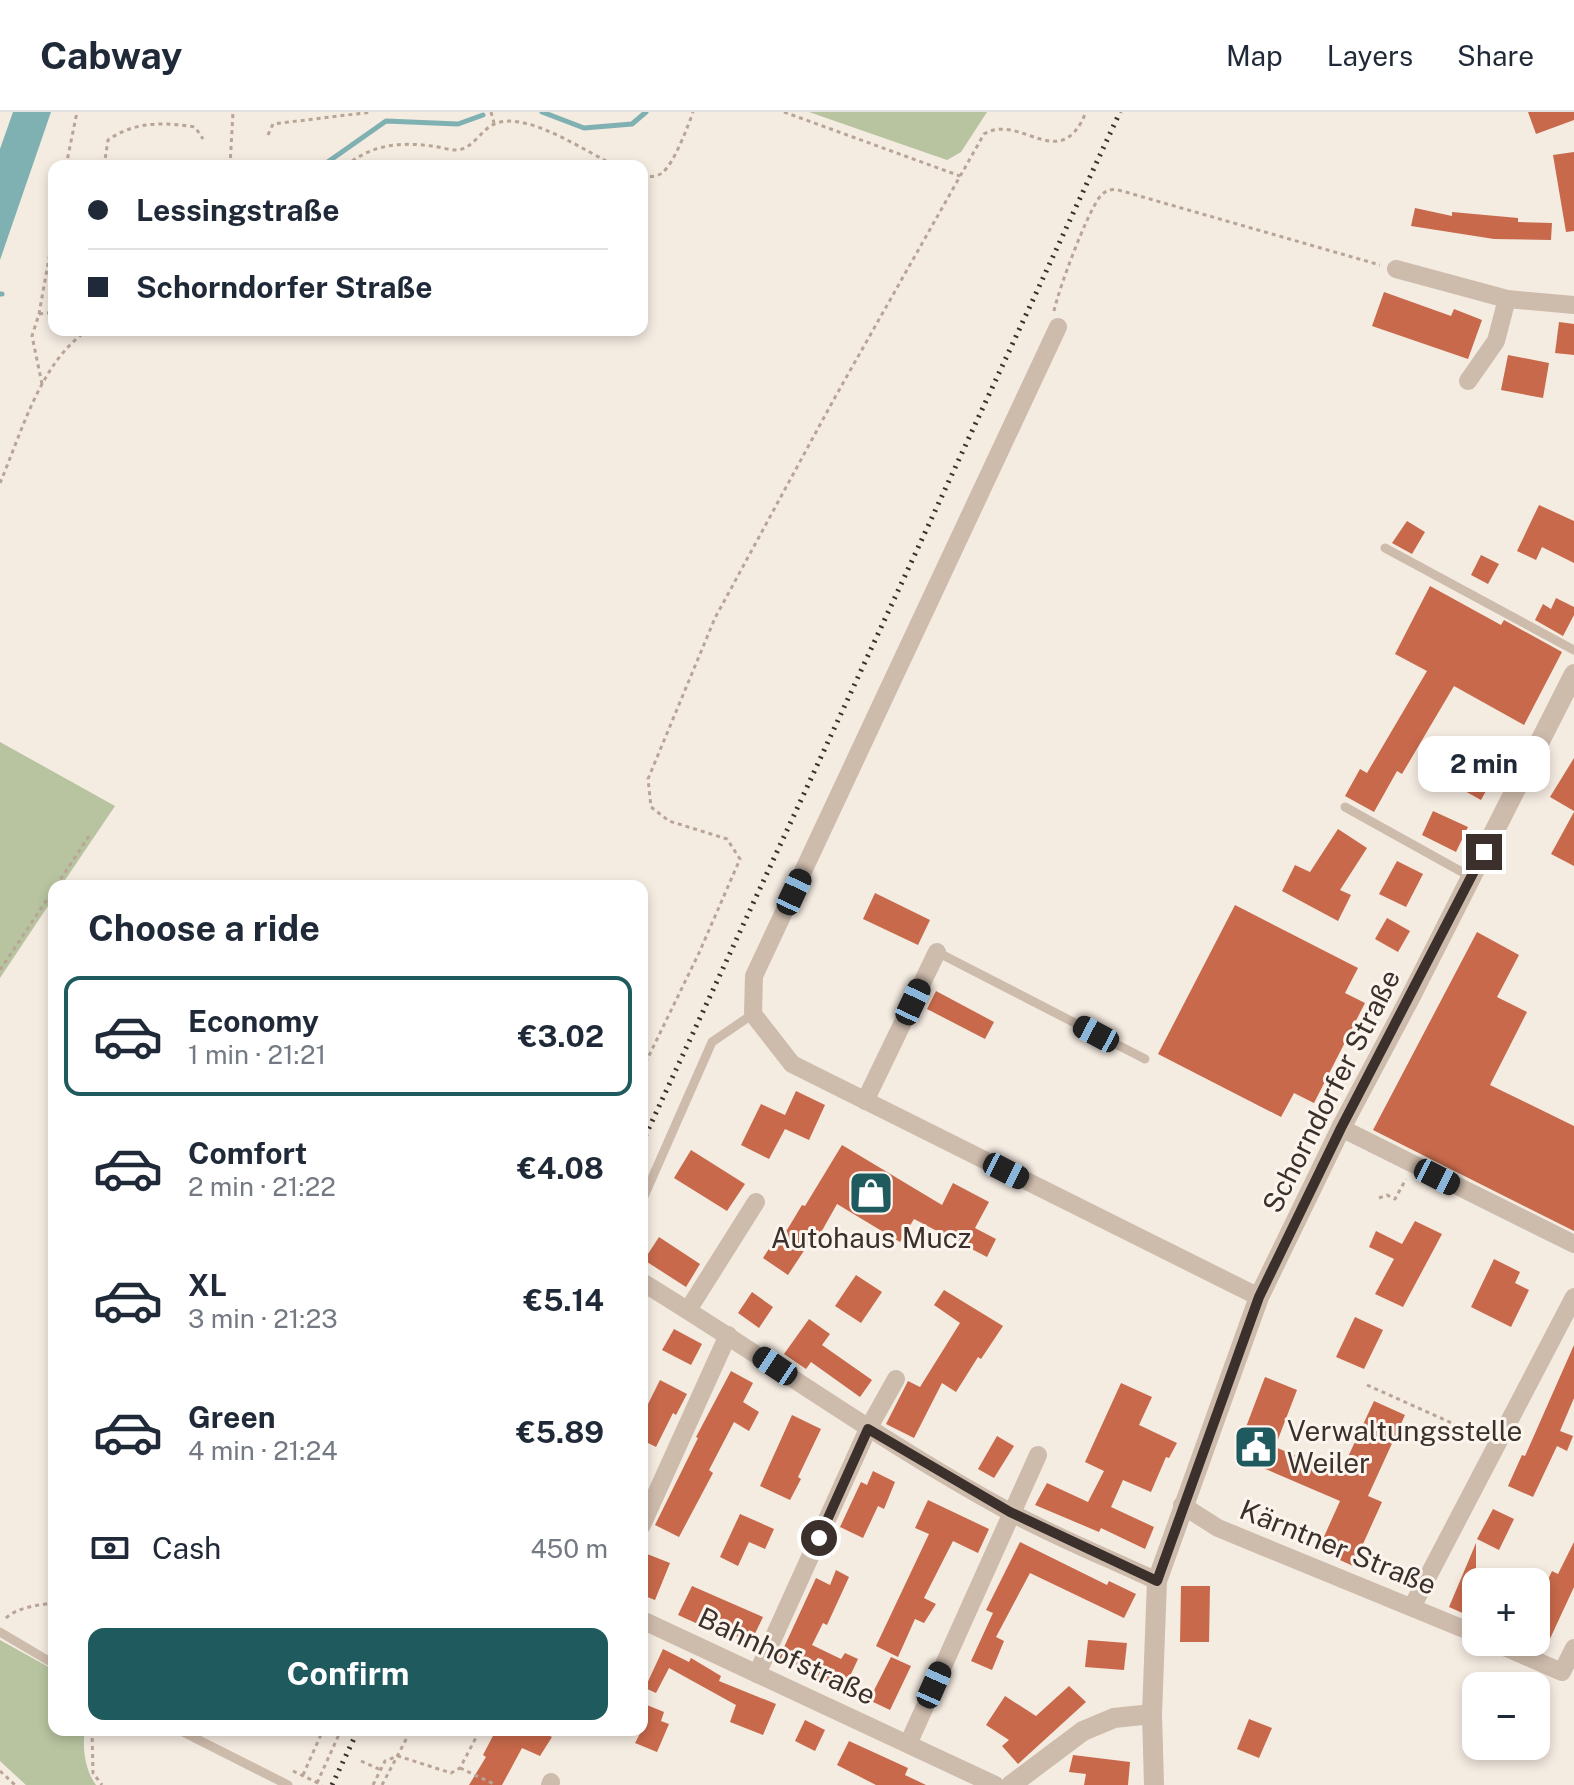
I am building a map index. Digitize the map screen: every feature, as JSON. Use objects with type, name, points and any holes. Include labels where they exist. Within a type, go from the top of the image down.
[{"type":"street","points":[[1396,269],[1507,299],[1574,305]]},
{"type":"street","points":[[1468,381],[1496,341],[1507,299]]},
{"type":"street","points":[[1055,321],[754,976],[753,1014],[792,1064],[1259,1297]]},
{"type":"street","name":"Schorndorfer Straße","points":[[1154,1785],[1152,1714],[1157,1581],[1259,1297],[1341,1128],[1574,674]]},
{"type":"street","points":[[865,1101],[937,952]]},
{"type":"street","points":[[1341,1128],[1574,1244]]},
{"type":"street","points":[[688,1310],[756,1202]]},
{"type":"street","points":[[648,1286],[868,1429],[1010,1512],[1157,1581]]},
{"type":"street","points":[[1412,1607],[1574,1297]]},
{"type":"street","points":[[648,1512],[728,1335]]},
{"type":"street","points":[[757,1674],[868,1429],[896,1379]]},
{"type":"street","points":[[909,1742],[1038,1455]]},
{"type":"street","name":"Kärntner Straße","points":[[1182,1505],[1218,1528],[1462,1628]]},
{"type":"street","name":"Bahnhofstraße","points":[[648,1623],[909,1742],[995,1785]]},
{"type":"street","points":[[1525,1656],[1562,1672],[1574,1648]]},
{"type":"street","points":[[1011,1785],[1083,1731],[1114,1718],[1152,1714]]},
{"type":"lane","points":[[1385,548],[1574,650]]},
{"type":"lane","points":[[1345,807],[1471,877]]},
{"type":"lane","points":[[937,952],[1145,1059]]},
{"type":"lane","points":[[648,1187],[712,1042],[753,1014]]},
{"type":"lane","points":[[0,1632],[48,1660]]},
{"type":"lane","points":[[191,1736],[288,1785]]},
{"type":"path","points":[[67,160],[77,112]]},
{"type":"path","points":[[230,160],[233,112]]},
{"type":"path","points":[[268,135],[273,124],[372,112]]},
{"type":"path","points":[[491,112],[494,123]]},
{"type":"path","points":[[648,177],[663,173],[682,142],[693,112]]},
{"type":"path","points":[[784,112],[960,176]]},
{"type":"path","points":[[648,1058],[740,859],[727,839],[669,821],[651,807],[648,779],[715,618],[984,134],[993,128],[1004,127],[1038,139],[1061,142],[1072,134],[1086,112]]},
{"type":"path","points":[[354,160],[378,147],[400,143],[459,150],[469,146],[494,123],[511,120],[530,124],[604,160]]},
{"type":"path","points":[[105,160],[108,140],[124,129],[167,122],[195,127],[203,139]]},
{"type":"path","points":[[1055,321],[1068,269],[1098,200],[1109,190],[1115,189],[1396,269]]},
{"type":"path","points":[[42,384],[32,336],[48,267]]},
{"type":"path","points":[[39,314],[48,313]]},
{"type":"path","points":[[0,483],[42,384],[72,341],[79,336]]},
{"type":"path","points":[[60,880],[89,836]]},
{"type":"path","points":[[0,970],[48,898]]},
{"type":"path","points":[[1379,1198],[1387,1195],[1395,1199],[1413,1165]]},
{"type":"path","points":[[1367,1385],[1497,1443]]},
{"type":"path","points":[[0,1624],[10,1614],[48,1604]]},
{"type":"path","points":[[92,1736],[93,1773],[102,1785]]},
{"type":"path","points":[[320,1736],[303,1775],[320,1784],[339,1736]]},
{"type":"path","points":[[408,1736],[398,1756],[381,1785],[374,1784],[385,1761],[398,1756],[451,1773],[460,1768],[477,1736]]},
{"type":"path","points":[[361,1761],[381,1770]]},
{"type":"path","points":[[460,1768],[496,1785]]},
{"type":"path","points":[[0,1771],[15,1785]]},
{"type":"green space","points":[[809,112],[987,112],[961,152],[947,160]]},
{"type":"green space","points":[[0,742],[115,806],[65,880],[48,880],[48,906],[0,978]]},
{"type":"green space","points":[[0,1640],[48,1667],[48,1736],[85,1736],[85,1759],[96,1785],[26,1785],[0,1761]]},
{"type":"water","points":[[13,112],[51,112],[0,260],[0,149]]},
{"type":"building","points":[[1528,112],[1574,112],[1574,120],[1536,134]]},
{"type":"building","points":[[1574,152],[1574,231],[1566,232],[1553,155]]},
{"type":"building","points":[[1415,208],[1452,216],[1452,212],[1518,218],[1518,222],[1552,223],[1551,240],[1494,239],[1411,226]]},
{"type":"building","points":[[1384,292],[1451,316],[1454,309],[1482,320],[1468,359],[1372,326]]},
{"type":"building","points":[[1559,322],[1574,324],[1574,355],[1555,353]]},
{"type":"building","points":[[1508,355],[1549,363],[1543,398],[1501,390]]},
{"type":"building","points":[[1539,505],[1574,521],[1574,563],[1542,547],[1536,560],[1517,551]]},
{"type":"building","points":[[1407,521],[1425,532],[1412,554],[1392,543]]},
{"type":"building","points":[[1481,555],[1499,564],[1488,584],[1471,575]]},
{"type":"building","points":[[1430,586],[1501,625],[1504,620],[1562,652],[1524,725],[1454,686],[1402,774],[1397,771],[1374,812],[1345,796],[1360,769],[1367,773],[1427,671],[1395,654]]},
{"type":"building","points":[[1556,598],[1574,607],[1574,615],[1563,636],[1535,620],[1543,604],[1551,609]]},
{"type":"building","points":[[1574,758],[1574,811],[1550,797]]},
{"type":"building","points":[[1472,772],[1491,782],[1481,800],[1463,790]]},
{"type":"building","points":[[1433,811],[1468,827],[1456,852],[1422,835]]},
{"type":"building","points":[[1574,812],[1574,866],[1551,854]]},
{"type":"building","points":[[1338,829],[1367,848],[1340,890],[1351,895],[1338,921],[1282,891],[1295,865],[1310,872]]},
{"type":"building","points":[[1397,861],[1423,874],[1406,907],[1379,894]]},
{"type":"building","points":[[875,893],[930,920],[918,945],[863,919]]},
{"type":"building","points":[[1235,905],[1358,968],[1345,993],[1365,1003],[1314,1103],[1294,1093],[1281,1117],[1158,1054]]},
{"type":"building","points":[[1387,918],[1410,931],[1398,952],[1375,939]]},
{"type":"building","points":[[1477,932],[1519,955],[1497,997],[1527,1012],[1490,1085],[1574,1126],[1574,1231],[1373,1130]]},
{"type":"building","points":[[936,991],[994,1022],[985,1039],[927,1009]]},
{"type":"building","points":[[796,1091],[825,1105],[809,1140],[785,1129],[769,1159],[741,1145],[761,1104],[785,1115]]},
{"type":"building","points":[[842,1145],[942,1205],[953,1183],[989,1202],[975,1228],[996,1239],[987,1257],[914,1219],[900,1242],[837,1204],[819,1236],[815,1234],[788,1275],[763,1258],[783,1227],[787,1230],[802,1205],[805,1206]]},
{"type":"building","points":[[691,1150],[745,1184],[727,1211],[674,1178]]},
{"type":"building","points":[[1415,1221],[1442,1234],[1403,1307],[1375,1294],[1394,1259],[1369,1247],[1376,1231],[1402,1244]]},
{"type":"building","points":[[659,1237],[700,1264],[686,1287],[648,1263],[648,1254]]},
{"type":"building","points":[[1494,1259],[1520,1272],[1515,1283],[1529,1290],[1511,1327],[1471,1307]]},
{"type":"building","points":[[856,1275],[882,1292],[861,1323],[835,1306]]},
{"type":"building","points":[[944,1290],[1003,1326],[956,1392],[942,1383],[914,1438],[886,1424],[908,1381],[920,1387],[960,1323],[934,1305]]},
{"type":"building","points":[[752,1292],[773,1307],[759,1328],[738,1313]]},
{"type":"building","points":[[1355,1317],[1383,1330],[1364,1369],[1336,1357]]},
{"type":"building","points":[[809,1319],[830,1334],[822,1345],[872,1380],[860,1397],[811,1362],[806,1369],[784,1354]]},
{"type":"building","points":[[674,1329],[702,1344],[691,1365],[662,1350]]},
{"type":"building","points":[[1574,1345],[1574,1398],[1560,1431],[1573,1436],[1567,1451],[1557,1446],[1533,1497],[1508,1486],[1522,1455],[1525,1456]]},
{"type":"building","points":[[731,1371],[753,1383],[743,1402],[759,1412],[749,1431],[734,1422],[709,1470],[713,1473],[679,1537],[655,1525]]},
{"type":"building","points":[[1265,1377],[1297,1390],[1275,1447],[1340,1474],[1374,1401],[1405,1415],[1368,1496],[1382,1502],[1353,1566],[1318,1550],[1340,1501],[1235,1456]]},
{"type":"building","points":[[660,1380],[687,1394],[676,1415],[673,1413],[656,1447],[648,1443],[648,1404]]},
{"type":"building","points":[[1121,1383],[1152,1397],[1139,1425],[1177,1443],[1169,1458],[1166,1457],[1151,1492],[1123,1480],[1111,1507],[1154,1527],[1145,1549],[1101,1528],[1099,1532],[1035,1505],[1047,1483],[1088,1502],[1104,1471],[1085,1462]]},
{"type":"building","points":[[792,1415],[821,1429],[790,1500],[760,1486]]},
{"type":"building","points":[[997,1436],[1014,1446],[994,1478],[978,1469]]},
{"type":"building","points":[[873,1471],[895,1482],[884,1509],[878,1506],[863,1538],[840,1527],[861,1482],[867,1485]]},
{"type":"building","points":[[928,1500],[989,1529],[978,1553],[953,1541],[924,1598],[936,1604],[924,1623],[915,1619],[898,1657],[876,1646],[929,1534],[915,1528]]},
{"type":"building","points":[[1493,1509],[1514,1519],[1499,1550],[1477,1539]]},
{"type":"building","points":[[740,1514],[774,1529],[765,1549],[749,1542],[738,1566],[720,1557]]},
{"type":"building","points":[[1020,1542],[1107,1585],[1109,1581],[1136,1594],[1124,1618],[1030,1573],[996,1637],[1004,1641],[992,1670],[971,1661],[993,1613],[986,1610]]},
{"type":"building","points":[[1574,1542],[1574,1587],[1550,1639],[1550,1575],[1552,1571],[1558,1574]]},
{"type":"building","points":[[1476,1543],[1476,1568],[1465,1568]]},
{"type":"building","points":[[648,1554],[670,1563],[655,1600],[648,1597]]},
{"type":"building","points":[[836,1570],[849,1577],[827,1625],[823,1623],[812,1645],[841,1659],[845,1653],[858,1659],[844,1689],[816,1676],[814,1679],[779,1658],[816,1578],[830,1585]]},
{"type":"building","points":[[1462,1576],[1462,1613],[1449,1607]]},
{"type":"building","points":[[692,1586],[763,1617],[750,1644],[700,1618],[698,1624],[678,1615]]},
{"type":"building","points":[[1181,1586],[1210,1586],[1209,1642],[1180,1642]]},
{"type":"building","points":[[1088,1640],[1127,1643],[1124,1670],[1085,1667]]},
{"type":"building","points":[[663,1649],[689,1662],[691,1658],[721,1676],[719,1681],[776,1704],[763,1735],[730,1722],[736,1705],[669,1668],[656,1693],[648,1689],[648,1682]]},
{"type":"building","points":[[891,1657],[911,1666],[890,1710],[869,1700]]},
{"type":"building","points":[[1069,1686],[1086,1702],[1018,1764],[1002,1746],[1009,1740],[986,1725],[1005,1696],[1036,1716]]},
{"type":"building","points":[[648,1705],[664,1712],[661,1721],[669,1724],[657,1752],[635,1743],[639,1736],[648,1736]]},
{"type":"building","points":[[1249,1719],[1272,1728],[1259,1758],[1237,1749]]},
{"type":"building","points":[[805,1720],[825,1730],[815,1751],[795,1741]]},
{"type":"building","points":[[493,1736],[552,1737],[540,1756],[522,1748],[502,1785],[469,1785],[486,1757],[483,1755]]},
{"type":"building","points":[[849,1741],[908,1768],[905,1775],[926,1785],[876,1785],[837,1765]]},
{"type":"building","points":[[1073,1755],[1130,1762],[1128,1785],[1084,1785],[1086,1774],[1069,1772]]},
{"type":"waterway","points":[[542,112],[584,128],[632,124],[646,112]]},
{"type":"waterway","points":[[331,160],[386,121],[458,124],[483,115]]},
{"type":"railway","points":[[648,1130],[1120,112]]},
{"type":"railway","points":[[332,1785],[355,1736]]},
{"type":"place","name":"Autohaus Mucz","points":[[871,1193]]},
{"type":"place","name":"Verwaltungsstelle Weiler","points":[[1256,1447]]},
{"type":"route","points":[[819,1538],[868,1429],[1010,1512],[1157,1581],[1259,1297],[1341,1128],[1484,852]]}]
